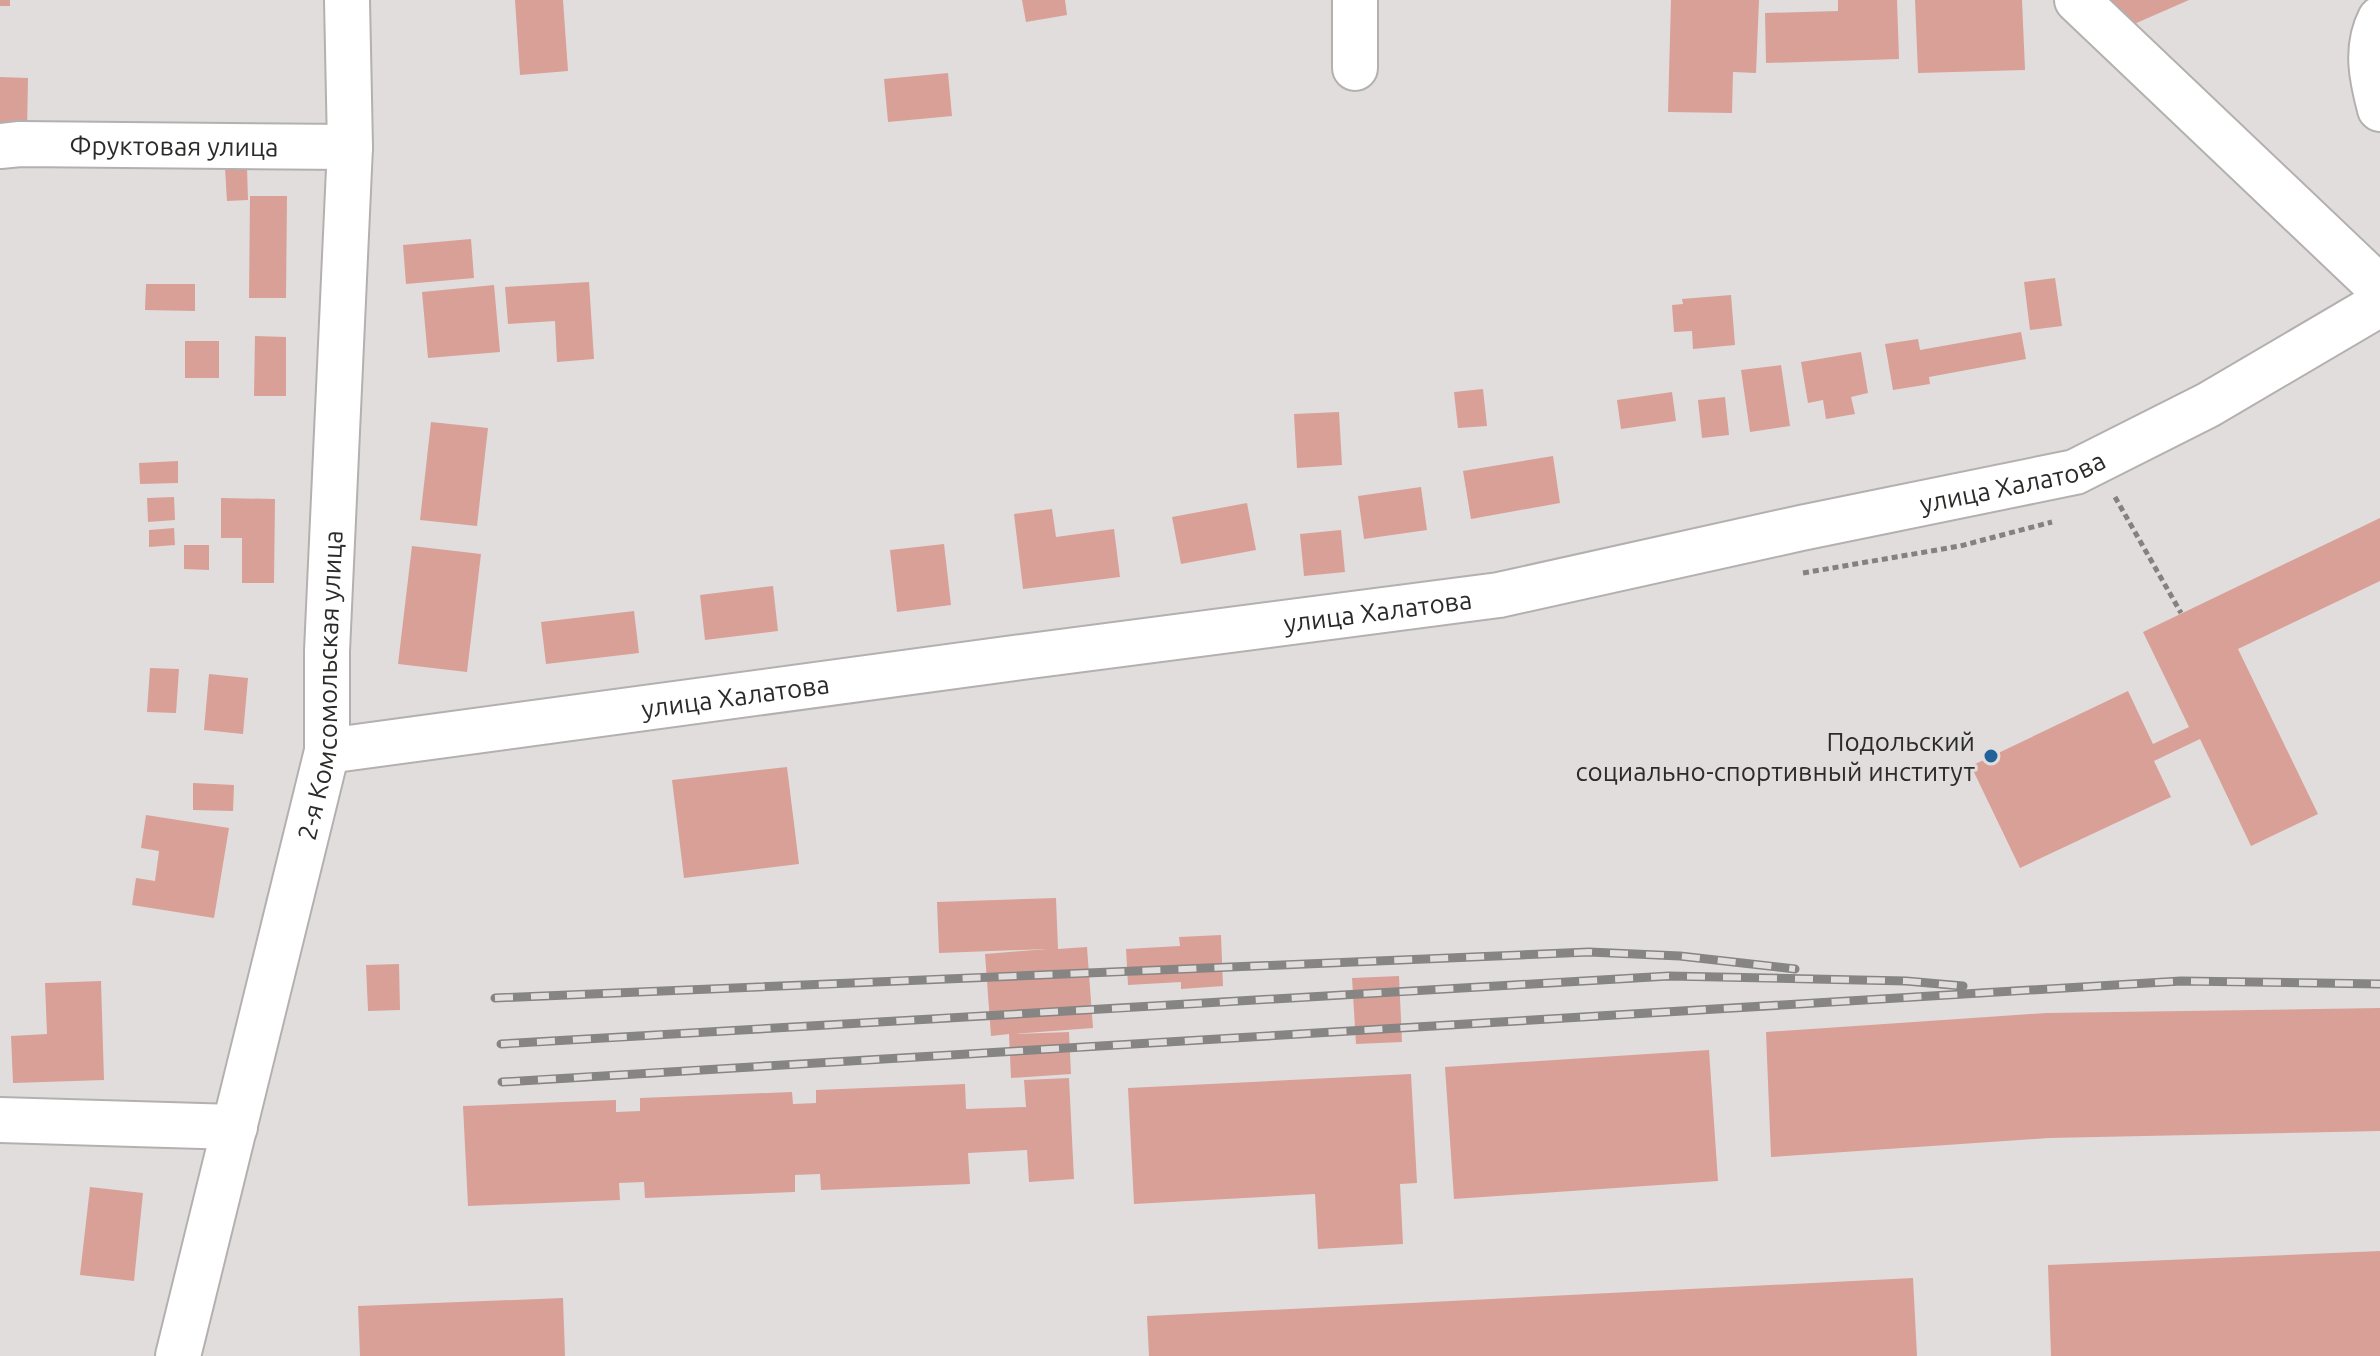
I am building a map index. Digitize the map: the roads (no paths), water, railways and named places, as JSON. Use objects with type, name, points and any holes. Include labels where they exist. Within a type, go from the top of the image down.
[{"type":"street","name":"2-я Комсомольская улица","points":[[178,1356],[327,751],[327,651],[350,147],[347,0]]},
{"type":"street","points":[[1355,0],[1355,68]]},
{"type":"street","points":[[2077,0],[2380,288]]},
{"type":"street","points":[[2380,19],[2373,33],[2371,77],[2380,109]]},
{"type":"street","name":"Фруктовая улица","points":[[0,146],[350,147]]},
{"type":"street","name":"улица Халатова","points":[[327,751],[1499,595],[1801,528],[2075,472],[2208,405],[2380,304]]},
{"type":"street","points":[[0,1120],[235,1127]]},
{"type":"railway","points":[[495,998],[1589,952],[1680,956],[1795,969]]},
{"type":"railway","points":[[501,1044],[1669,976],[1906,981],[1963,986]]},
{"type":"railway","points":[[502,1082],[2181,981],[2380,984]]},
{"type":"place","name":"Подольский социально-спортивный институт","points":[[1991,756]]}]
